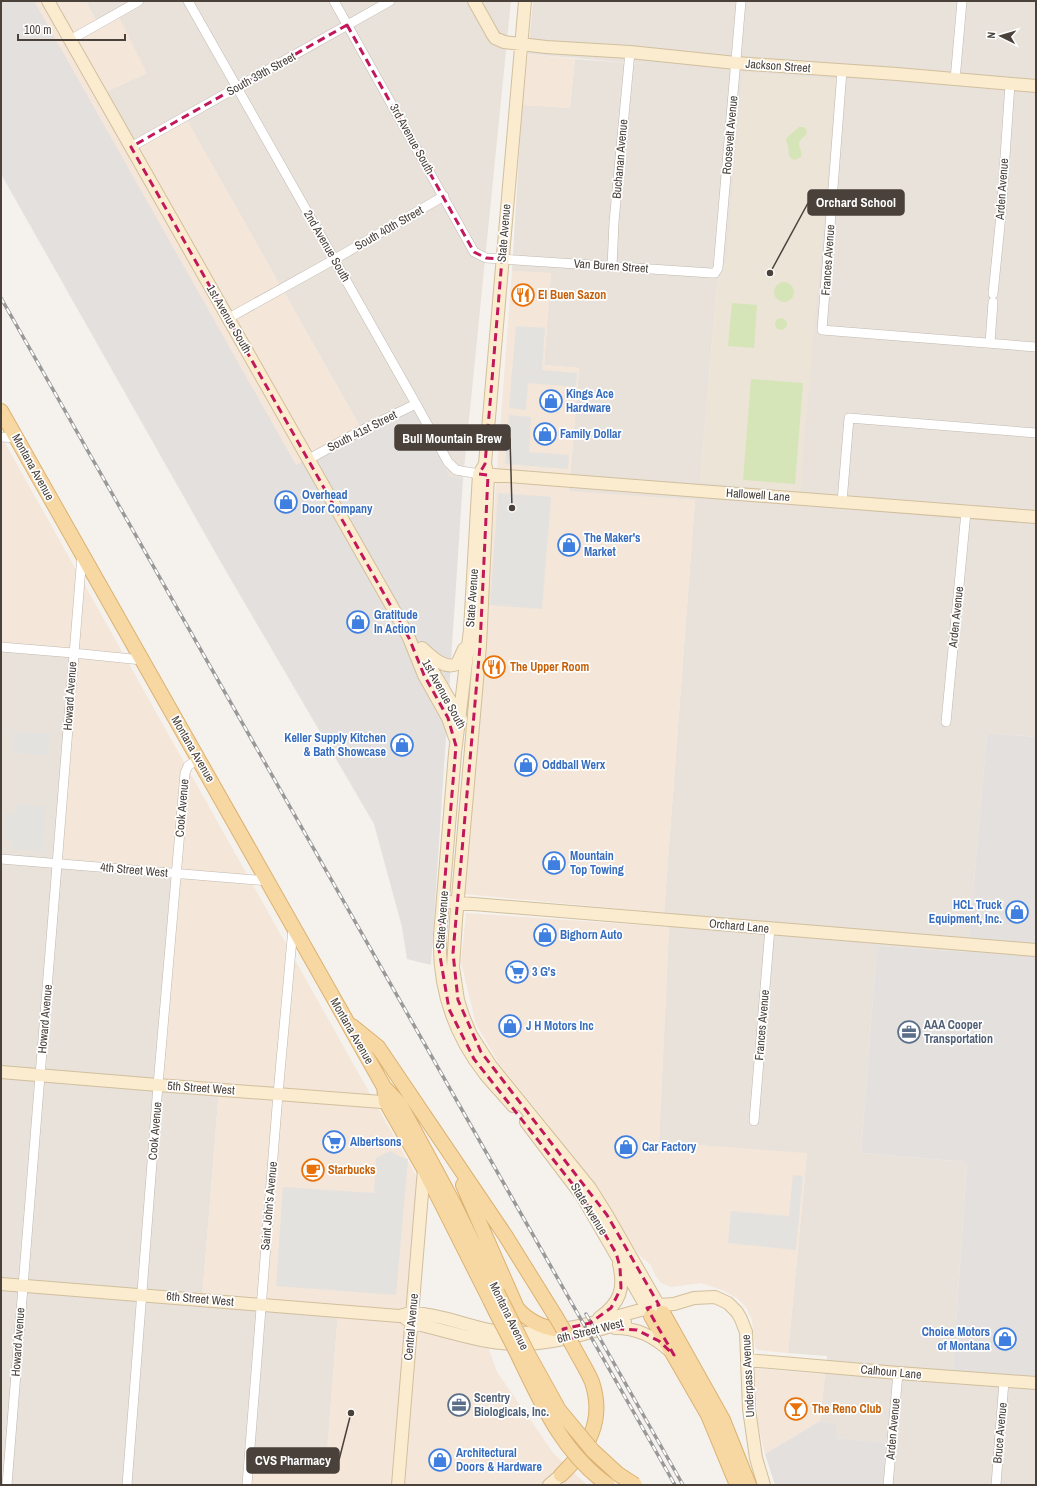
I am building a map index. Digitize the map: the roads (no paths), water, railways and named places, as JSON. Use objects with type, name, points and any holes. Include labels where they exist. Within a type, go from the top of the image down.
[{"type":"main road","name":"Montana Avenue","points":[[1,411],[384,1086],[424,1169],[559,1410],[574,1430],[593,1451],[618,1474],[634,1485]]},
{"type":"main road","points":[[346,1019],[354,1028],[378,1047],[505,1235],[558,1324],[573,1346],[591,1381],[596,1399],[596,1416],[594,1427],[585,1447],[575,1462],[561,1475]]},
{"type":"main road","name":"Montana Avenue","points":[[393,1103],[454,1204],[545,1411],[559,1434],[581,1462],[608,1485]]},
{"type":"main road","points":[[448,1152],[517,1308],[531,1320],[548,1328],[558,1324]]},
{"type":"main road","points":[[655,1310],[674,1355],[708,1415],[737,1485]]},
{"type":"main road","points":[[655,1310],[705,1386],[722,1420],[749,1485]]},
{"type":"street","name":"1st Avenue South","points":[[48,1],[215,297],[229,318],[309,459],[409,638],[424,675],[453,729],[456,746]]},
{"type":"street","points":[[70,40],[139,1]]},
{"type":"street","name":"2nd Avenue South","points":[[188,1],[448,462],[456,470],[484,471]]},
{"type":"street","name":"3rd Avenue South","points":[[334,1],[474,252],[486,258],[502,259]]},
{"type":"street","name":"South 39th Street","points":[[131,147],[390,1]]},
{"type":"street","name":"Jackson Street","points":[[474,1],[495,38],[504,42],[630,52],[736,63],[897,74],[1036,86]]},
{"type":"street","name":"State Avenue","points":[[525,1],[520,44],[470,630],[456,746],[439,950],[441,975],[449,1009],[458,1032],[485,1074],[514,1107],[571,1180],[594,1215],[616,1253],[655,1310]]},
{"type":"street","name":"Roosevelt Avenue","points":[[718,268],[741,1]]},
{"type":"street","points":[[955,80],[962,1]]},
{"type":"street","name":"Buchanan Avenue","points":[[612,267],[614,222],[630,52]]},
{"type":"street","name":"Frances Avenue","points":[[842,71],[822,330],[990,343]]},
{"type":"street","name":"Arden Avenue","points":[[990,343],[1010,84]]},
{"type":"street","name":"South 40th Street","points":[[229,318],[334,260],[444,196]]},
{"type":"street","name":"Van Buren Street","points":[[502,259],[711,273],[716,273],[718,268]]},
{"type":"street","points":[[990,343],[1036,346]]},
{"type":"street","name":"South 41st Street","points":[[309,459],[362,430],[416,404]]},
{"type":"street","points":[[842,502],[849,418],[1036,433]]},
{"type":"street","points":[[1,438],[16,438]]},
{"type":"street","name":"State Avenue","points":[[484,471],[480,646],[453,967],[458,1000],[471,1035],[491,1066],[590,1188],[607,1215],[655,1310]]},
{"type":"street","name":"Hallowell Lane","points":[[484,471],[1036,517]]},
{"type":"street","name":"Arden Avenue","points":[[946,722],[966,512]]},
{"type":"street","name":"Howard Avenue","points":[[7,1485],[82,554]]},
{"type":"street","points":[[409,638],[441,663],[453,666],[460,660],[470,630]]},
{"type":"street","name":"1st Avenue South","points":[[409,638],[429,665],[464,726],[467,741],[464,788],[464,827]]},
{"type":"street","points":[[1,647],[142,660]]},
{"type":"street","name":"Cook Avenue","points":[[127,1485],[158,1085],[185,773],[188,766],[198,758]]},
{"type":"street","name":"4th Street West","points":[[1,859],[268,881]]},
{"type":"street","name":"Orchard Lane","points":[[443,901],[1036,950]]},
{"type":"street","name":"Saint John's Avenue","points":[[247,1485],[293,926]]},
{"type":"street","name":"Frances Avenue","points":[[754,1121],[770,928]]},
{"type":"street","name":"5th Street West","points":[[1,1072],[393,1103]]},
{"type":"street","name":"Central Avenue","points":[[398,1485],[424,1169]]},
{"type":"street","points":[[590,1323],[612,1308],[619,1297],[622,1278],[616,1253]]},
{"type":"street","name":"6th Street West","points":[[1,1284],[399,1316],[506,1332],[528,1333],[558,1324],[590,1323],[655,1310]]},
{"type":"street","name":"Underpass Avenue","points":[[655,1310],[694,1298],[709,1297],[720,1299],[728,1303],[737,1312],[745,1328],[750,1416],[756,1458],[764,1485]]},
{"type":"street","name":"6th Street West","points":[[412,1318],[480,1339],[517,1344],[566,1339],[607,1328],[655,1310]]},
{"type":"street","points":[[607,1328],[637,1330],[659,1341],[674,1355]]},
{"type":"street","name":"Calhoun Lane","points":[[747,1360],[1036,1383]]},
{"type":"street","name":"Arden Avenue","points":[[888,1485],[898,1373]]},
{"type":"street","name":"Bruce Avenue","points":[[996,1485],[1004,1381]]},
{"type":"street","points":[[549,1485],[561,1475]]},
{"type":"railway","points":[[1,298],[675,1485]]},
{"type":"railway","points":[[586,1314],[683,1485]]},
{"type":"place","name":"Orchard School","points":[[770,273]]},
{"type":"place","name":"El Buen Sazon","points":[[523,295]]},
{"type":"place","name":"Kings Ace Hardware","points":[[551,401]]},
{"type":"place","name":"Family Dollar","points":[[545,434]]},
{"type":"place","name":"Overhead Door Company","points":[[286,502]]},
{"type":"place","name":"Bull Mountain Brew","points":[[512,508]]},
{"type":"place","name":"The Maker's Market","points":[[569,545]]},
{"type":"place","name":"Gratitude In Action","points":[[358,622]]},
{"type":"place","name":"The Upper Room","points":[[494,667]]},
{"type":"place","name":"Keller Supply Kitchen & Bath Showcase","points":[[402,745]]},
{"type":"place","name":"Oddball Werx","points":[[526,765]]},
{"type":"place","name":"Mountain Top Towing","points":[[554,863]]},
{"type":"place","name":"HCL Truck Equipment, Inc.","points":[[1017,912]]},
{"type":"place","name":"Bighorn Auto","points":[[545,935]]},
{"type":"place","name":"3 G's","points":[[517,972]]},
{"type":"place","name":"J H Motors Inc","points":[[510,1026]]},
{"type":"place","name":"AAA Cooper Transportation","points":[[909,1032]]},
{"type":"place","name":"Albertsons","points":[[334,1142]]},
{"type":"place","name":"Car Factory","points":[[626,1147]]},
{"type":"place","name":"Starbucks","points":[[313,1170]]},
{"type":"place","name":"Choice Motors of Montana","points":[[1005,1339]]},
{"type":"place","name":"Scentry Biologicals, Inc.","points":[[459,1405]]},
{"type":"place","name":"The Reno Club","points":[[796,1409]]},
{"type":"place","name":"CVS Pharmacy","points":[[351,1413]]},
{"type":"place","name":"Architectural Doors & Hardware","points":[[440,1460]]}]
